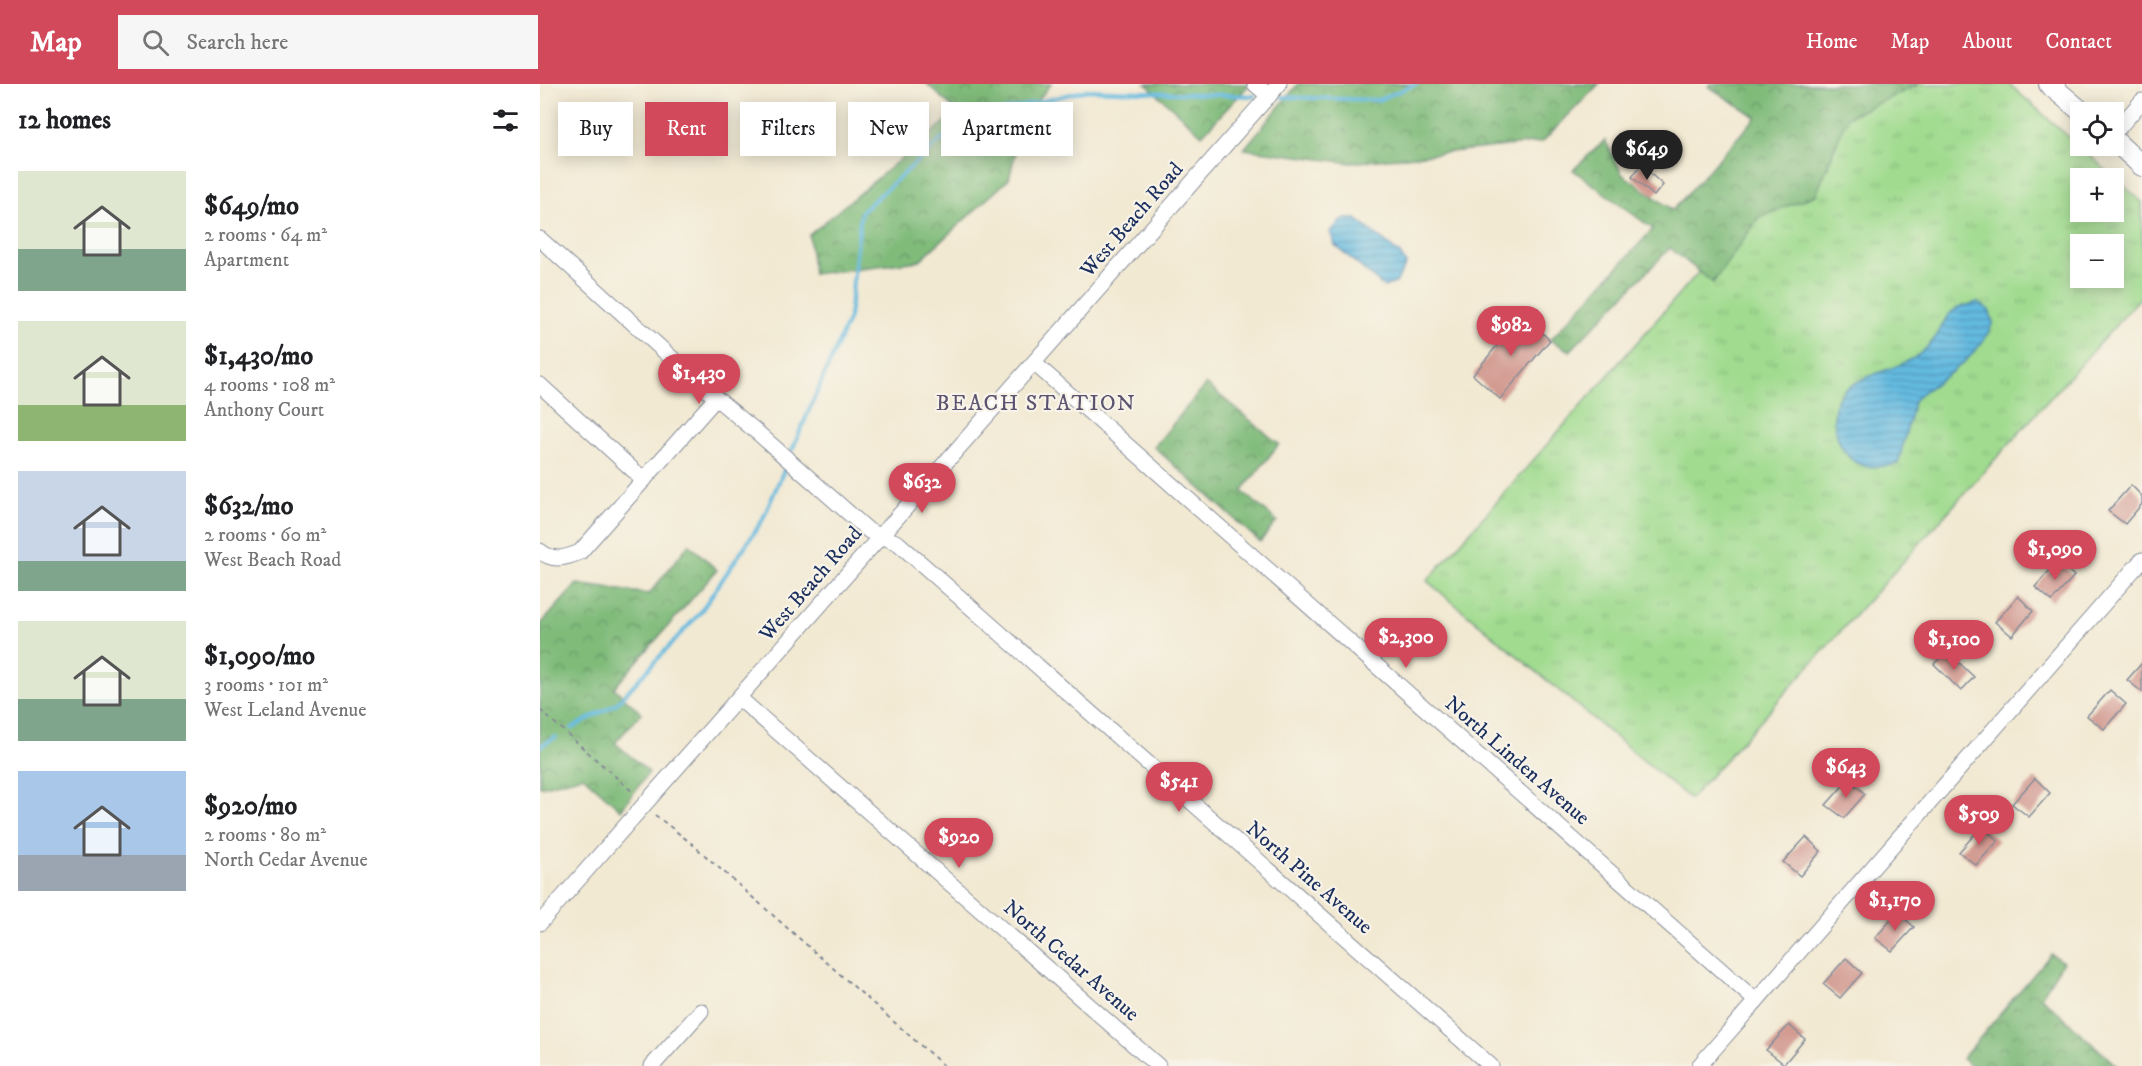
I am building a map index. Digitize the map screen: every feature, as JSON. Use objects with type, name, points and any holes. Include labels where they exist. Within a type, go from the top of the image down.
[{"type":"main road","points":[[2049,84],[2070,102]]},
{"type":"main road","points":[[2124,149],[2142,166]]},
{"type":"street","points":[[1255,84],[1274,90]]},
{"type":"street","name":"West Beach Road","points":[[540,923],[1274,90]]},
{"type":"street","points":[[2124,122],[2142,101]]},
{"type":"street","name":"North Pine Avenue","points":[[540,239],[716,399],[758,433],[868,531],[898,543],[1491,1066]]},
{"type":"street","name":"North Linden Avenue","points":[[1034,363],[1756,1001]]},
{"type":"street","points":[[540,386],[644,480]]},
{"type":"street","points":[[540,551],[547,557],[563,558],[580,552],[716,399]]},
{"type":"street","points":[[1699,1066],[2142,560]]},
{"type":"street","name":"North Cedar Avenue","points":[[738,698],[1158,1066]]},
{"type":"street","points":[[652,1066],[701,1011]]},
{"type":"path","points":[[540,710],[636,795]]},
{"type":"path","points":[[654,813],[944,1066]]},
{"type":"green space","points":[[927,84],[1051,84],[1037,102],[946,102]]},
{"type":"green space","points":[[1146,84],[1250,84],[1202,135]]},
{"type":"green space","points":[[1298,84],[1599,84],[1542,142],[1351,163],[1244,149]]},
{"type":"green space","points":[[1710,84],[1920,84],[1847,117],[1816,195],[1759,217],[1713,283],[1670,248],[1570,351],[1550,340],[1653,229],[1573,170],[1605,140],[1622,174],[1673,210],[1756,117],[1708,86]]},
{"type":"green space","points":[[1864,84],[2009,84],[2070,138],[2070,156],[2090,156],[2104,168],[2070,168],[2070,222],[2124,222],[2124,186],[2142,202],[2142,296],[1690,799],[1427,581]]},
{"type":"green space","points":[[941,125],[941,156],[1015,156],[1009,179],[919,261],[813,274],[809,235],[904,156],[929,156],[929,135]]},
{"type":"green space","points":[[1206,384],[1279,444],[1242,491],[1277,521],[1260,542],[1154,447]]},
{"type":"green space","points":[[689,544],[717,570],[614,688],[641,713],[615,743],[649,772],[621,810],[583,776],[540,787],[540,625],[577,584],[649,594]]},
{"type":"green space","points":[[2051,954],[2063,962],[2041,997],[2117,1066],[1971,1066],[1962,1059]]},
{"type":"water","points":[[1343,219],[1356,219],[1400,254],[1406,264],[1396,283],[1384,287],[1335,245],[1330,232]]},
{"type":"water","points":[[1978,302],[1989,310],[1993,322],[1972,355],[1914,401],[1898,464],[1866,466],[1850,458],[1839,442],[1834,421],[1834,411],[1841,394],[1856,383],[1918,355],[1938,334],[1946,318],[1952,312]]},
{"type":"building","points":[[1641,165],[1663,185],[1654,196],[1632,177]]},
{"type":"building","points":[[1522,315],[1550,340],[1500,399],[1473,375]]},
{"type":"building","points":[[2131,485],[2142,496],[2142,504],[2125,524],[2108,511]]},
{"type":"building","points":[[2058,561],[2074,576],[2052,601],[2035,587]]},
{"type":"building","points":[[2018,596],[2033,611],[2012,636],[1995,622]]},
{"type":"building","points":[[1947,651],[1974,677],[1961,691],[1934,664]]},
{"type":"building","points":[[2142,663],[2142,692],[2127,680]]},
{"type":"building","points":[[2110,690],[2126,704],[2104,729],[2087,716]]},
{"type":"building","points":[[2035,778],[2050,793],[2029,817],[2012,804]]},
{"type":"building","points":[[1849,779],[1865,794],[1844,818],[1826,805]]},
{"type":"building","points":[[1982,826],[1998,841],[1976,865],[1959,852]]},
{"type":"building","points":[[1806,837],[1821,851],[1800,876],[1783,862]]},
{"type":"building","points":[[1898,912],[1914,927],[1892,951],[1875,938]]},
{"type":"building","points":[[1846,958],[1862,973],[1840,998],[1823,984]]},
{"type":"building","points":[[1789,1025],[1805,1039],[1784,1064],[1766,1050]]},
{"type":"waterway","points":[[1282,97],[1378,100],[1416,84]]},
{"type":"waterway","points":[[792,450],[849,318],[861,212],[962,121],[1087,90],[1254,96]]},
{"type":"waterway","points":[[572,728],[616,704],[699,614],[762,521],[784,470]]},
{"type":"waterway","points":[[540,746],[556,737]]},
{"type":"district","name":"BEACH STATION","points":[[1036,403]]}]
